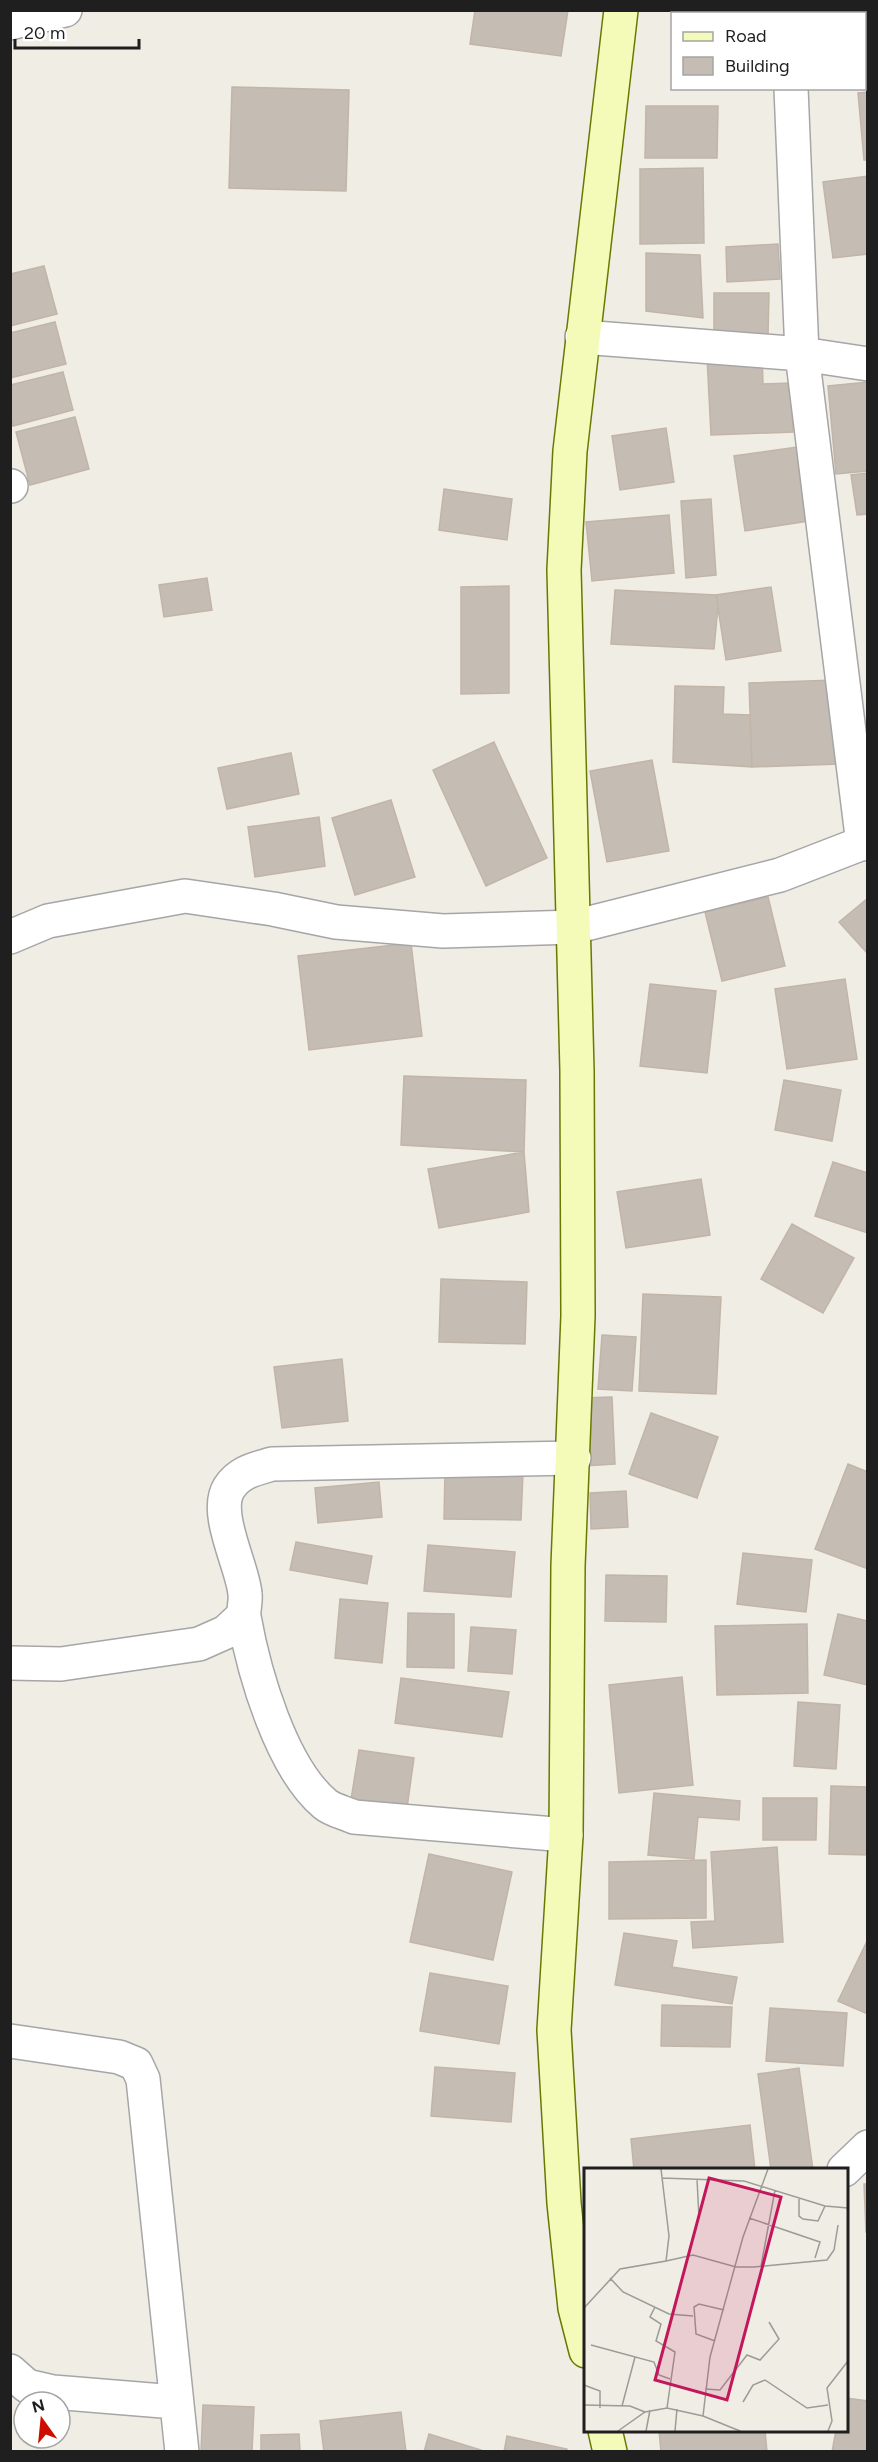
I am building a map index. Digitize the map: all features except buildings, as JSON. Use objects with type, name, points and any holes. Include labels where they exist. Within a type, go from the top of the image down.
[{"type":"street","points":[[10,23],[65,10]]},
{"type":"street","points":[[584,2347],[575,2308],[564,2203],[554,2030],[566,1835],[568,1566],[574,1458],[578,1212],[574,927],[564,570],[570,451],[621,10]]},
{"type":"street","points":[[10,938],[48,921],[185,896],[273,909],[336,922],[442,931],[574,927],[780,875],[865,843],[802,354],[791,90]]},
{"type":"street","points":[[582,336],[802,354],[867,364]]},
{"type":"street","points":[[566,1835],[354,1817],[326,1806],[308,1787],[278,1736],[266,1700],[244,1615],[245,1594],[224,1514],[228,1489],[244,1473],[272,1464],[574,1458]]},
{"type":"street","points":[[10,1663],[61,1664],[199,1644],[226,1632],[244,1615]]},
{"type":"street","points":[[10,2042],[119,2057],[136,2064],[143,2079],[182,2451]]},
{"type":"street","points":[[845,2168],[867,2147]]},
{"type":"street","points":[[10,2371],[27,2386],[53,2392],[176,2402]]},
{"type":"street","points":[[605,2432],[610,2451]]}]
